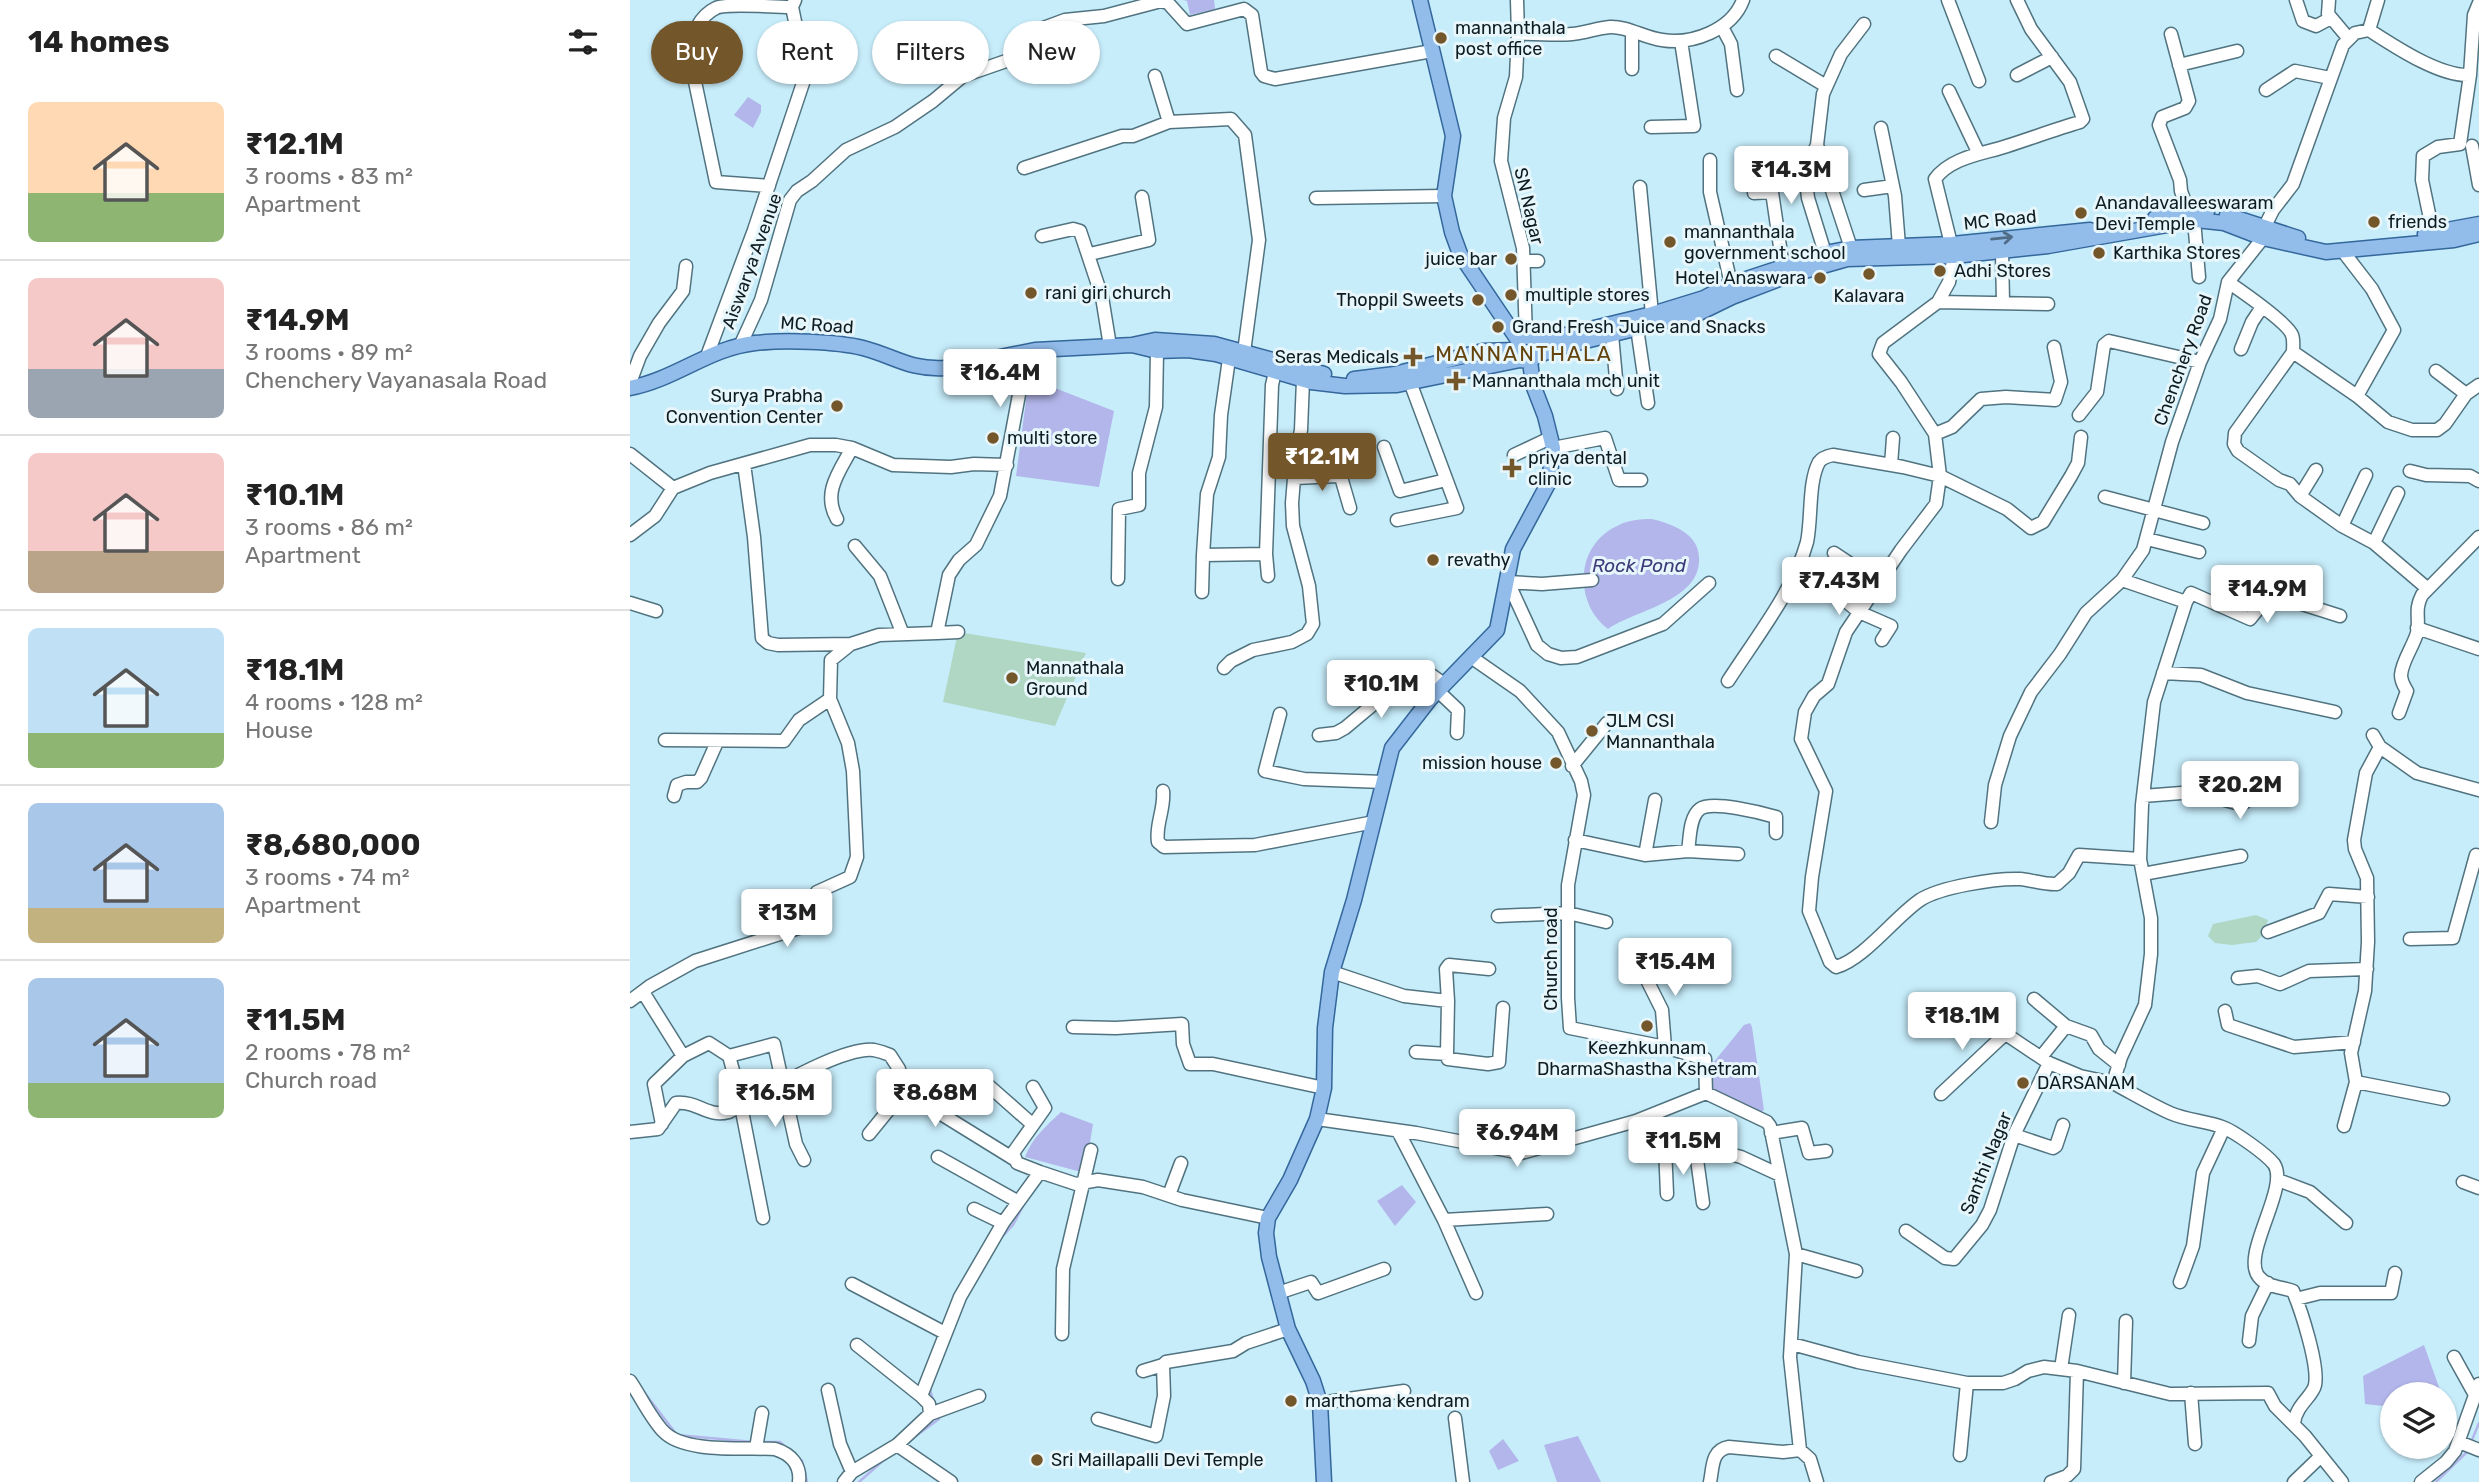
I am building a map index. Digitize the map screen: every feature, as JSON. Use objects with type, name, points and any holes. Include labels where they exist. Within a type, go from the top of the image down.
[{"type":"main road","points":[[1324,1482],[1320,1403],[1313,1381],[1288,1329],[1267,1244],[1268,1218],[1290,1180],[1317,1119],[1324,1088],[1325,1028],[1332,972],[1392,748],[1441,687],[1497,630],[1513,549],[1549,481],[1552,443],[1533,385],[1525,349],[1460,254],[1452,232],[1444,195],[1453,136],[1420,0]]},
{"type":"main road","name":"MC Road","points":[[630,385],[671,376],[722,349],[773,342],[862,348],[916,368],[930,369],[1046,350],[1132,345],[1155,340],[1193,341],[1244,352],[1309,371],[1358,380],[1395,374],[1483,351],[1525,349],[1612,335],[1699,313],[1825,253],[1851,248],[1899,246],[2002,251],[2048,246],[2191,215]]},
{"type":"main road","name":"MC Road","points":[[1132,345],[1157,351],[1188,350],[1216,354],[1303,380],[1362,387],[1410,382],[1525,349],[1557,337],[1652,314],[1704,298],[1731,284],[1847,259],[1953,250],[2191,215],[2304,240],[2336,244],[2479,225]]},
{"type":"main road","name":"MC Road","points":[[2264,232],[2326,252],[2454,240],[2479,234]]},
{"type":"street","name":"SN Nagar","points":[[1517,0],[1516,77],[1503,128],[1501,161],[1522,248],[1525,349]]},
{"type":"street","points":[[1518,34],[1573,34],[1612,27],[1662,40],[1681,41],[1722,27],[1743,0]]},
{"type":"street","points":[[1948,0],[1979,81]]},
{"type":"street","points":[[2017,0],[2031,29],[2070,82],[2083,117],[2081,121],[1999,148],[1978,152],[1944,168],[1935,179],[1953,250],[1949,282],[1938,302],[1883,343],[1879,351],[1880,357],[1902,382],[1935,434],[1940,476],[1936,504],[1846,632],[1828,684],[1814,696],[1805,712],[1801,739],[1826,791],[1809,911],[1830,962],[1836,967],[1843,965],[1923,898],[1982,881],[1999,879],[2057,884],[2069,873],[2079,855],[2140,859]]},
{"type":"street","points":[[2296,0],[2303,21],[2315,26],[2331,18]]},
{"type":"street","points":[[2329,0],[2328,14],[2349,39],[2355,33],[2369,30],[2415,59],[2455,73],[2470,75]]},
{"type":"street","points":[[2369,30],[2378,0]]},
{"type":"street","name":"Aiswarya Avenue","points":[[740,346],[761,300],[793,195],[846,150],[895,127],[963,76],[1009,60],[1038,30],[1065,20],[1104,16],[1161,1],[1168,3],[1187,24],[1244,9],[1252,15],[1261,72],[1268,78],[1275,79],[1432,51]]},
{"type":"street","points":[[706,356],[769,186],[806,74],[793,3],[718,7],[703,17],[690,40],[689,53],[716,182],[769,186]]},
{"type":"street","points":[[2432,233],[2422,180],[2423,156],[2438,147],[2460,144],[2477,11]]},
{"type":"street","points":[[1825,253],[1804,181],[1817,145],[1826,86],[1841,54],[1864,24]]},
{"type":"street","points":[[1722,27],[1731,44],[1737,90]]},
{"type":"street","points":[[1632,32],[1632,69]]},
{"type":"street","points":[[2171,34],[2189,104],[2162,117],[2159,125],[2191,215],[2199,277]]},
{"type":"street","name":"Chenchery Road","points":[[1991,822],[1996,785],[2010,736],[2031,692],[2086,613],[2122,580],[2143,550],[2172,442],[2200,362],[2220,319],[2228,282],[2264,232],[2273,210],[2293,184],[2330,78],[2343,45],[2349,39]]},
{"type":"street","points":[[1651,127],[1694,127],[1681,41]]},
{"type":"street","points":[[2179,65],[2237,51]]},
{"type":"street","points":[[1776,55],[1826,86]]},
{"type":"street","points":[[2017,75],[2052,57]]},
{"type":"street","points":[[2266,90],[2295,71],[2330,78]]},
{"type":"street","points":[[1155,76],[1169,122]]},
{"type":"street","points":[[1950,91],[1978,152]]},
{"type":"street","points":[[1024,167],[1122,136],[1133,136],[1169,122],[1231,119],[1245,135],[1259,240],[1244,352]]},
{"type":"street","points":[[1881,128],[1893,186],[1899,246]]},
{"type":"street","points":[[1817,145],[1851,248]]},
{"type":"street","points":[[2472,146],[2479,185]]},
{"type":"street","points":[[1710,160],[1710,192],[1731,284]]},
{"type":"street","points":[[1864,190],[1893,186]]},
{"type":"street","points":[[1640,187],[1652,314]]},
{"type":"street","points":[[1754,193],[1772,192],[1785,271]]},
{"type":"street","points":[[1316,198],[1444,195]]},
{"type":"street","points":[[1090,254],[1149,240],[1142,197]]},
{"type":"street","points":[[1042,236],[1073,229],[1080,231],[1090,254],[1106,313],[1110,346]]},
{"type":"street","points":[[2342,250],[2372,289],[2394,330],[2357,396]]},
{"type":"street","points":[[2002,251],[2003,303]]},
{"type":"street","points":[[1523,261],[1538,261]]},
{"type":"street","points":[[630,385],[640,356],[659,323],[683,292],[686,266]]},
{"type":"street","points":[[2228,282],[2292,333],[2293,352],[2235,433],[2238,451],[2279,480],[2290,484],[2300,496],[2342,526],[2375,543],[2428,589]]},
{"type":"street","points":[[1938,302],[2048,304]]},
{"type":"street","points":[[2241,349],[2252,321],[2262,307]]},
{"type":"street","points":[[1637,328],[1648,403]]},
{"type":"street","points":[[1612,335],[1617,388]]},
{"type":"street","points":[[2079,415],[2097,393],[2104,345],[2109,341],[2200,362]]},
{"type":"street","points":[[1935,434],[1952,427],[1982,399],[2006,397],[2055,400],[2062,382],[2054,347]]},
{"type":"street","points":[[1118,579],[1119,509],[1139,505],[1139,473],[1156,407],[1157,351]]},
{"type":"street","points":[[2293,352],[2357,396],[2388,422],[2412,430],[2437,430],[2445,424],[2466,394],[2479,385]]},
{"type":"street","points":[[937,633],[949,575],[959,560],[975,545],[1000,496],[1021,384],[1019,354]]},
{"type":"street","points":[[1202,592],[1206,494],[1219,457],[1221,415],[1229,359]]},
{"type":"street","points":[[2436,371],[2466,394]]},
{"type":"street","points":[[1268,576],[1266,554],[1272,385],[1275,372]]},
{"type":"street","points":[[1224,668],[1231,661],[1253,650],[1265,650],[1292,642],[1307,634],[1313,624],[1309,586],[1293,526],[1292,503],[1301,430],[1303,380]]},
{"type":"street","points":[[1397,520],[1457,508],[1410,382]]},
{"type":"street","points":[[1728,681],[1767,622],[1801,558],[1808,537],[1819,461],[1833,455],[1940,476],[2007,509],[2025,526],[2034,527],[2050,512],[2078,463],[2081,437]]},
{"type":"street","points":[[1514,455],[1552,443],[1605,438],[1619,480],[1641,480]]},
{"type":"street","points":[[1891,465],[1893,438]]},
{"type":"street","points":[[630,535],[655,516],[673,488],[710,473],[810,445],[852,448],[893,465],[1007,465]]},
{"type":"street","points":[[1384,447],[1401,491],[1446,480]]},
{"type":"street","points":[[836,519],[830,508],[833,483],[852,448]]},
{"type":"street","points":[[630,454],[673,488]]},
{"type":"street","points":[[744,464],[754,537],[762,639],[778,645],[851,644],[879,635],[902,632],[958,632]]},
{"type":"street","points":[[2300,496],[2316,470]]},
{"type":"street","points":[[2410,471],[2426,475],[2470,476],[2479,481]]},
{"type":"street","points":[[1295,478],[1338,475],[1341,477],[1350,508]]},
{"type":"street","points":[[2342,526],[2366,475]]},
{"type":"street","points":[[2375,543],[2398,493]]},
{"type":"street","points":[[2105,498],[2203,523]]},
{"type":"street","points":[[2399,713],[2407,693],[2402,683],[2402,671],[2417,628],[2416,609],[2421,595],[2479,537]]},
{"type":"street","points":[[2147,539],[2199,552]]},
{"type":"street","points":[[855,546],[880,576],[902,632]]},
{"type":"street","points":[[1834,553],[1879,583]]},
{"type":"street","points":[[1203,555],[1266,554]]},
{"type":"street","points":[[1592,580],[1542,584],[1508,582],[1538,645],[1548,654],[1561,658],[1577,657],[1663,624],[1709,583]]},
{"type":"street","points":[[2122,580],[2186,602]]},
{"type":"street","points":[[1825,584],[1859,612],[1891,626],[1882,640]]},
{"type":"street","points":[[2113,1083],[2146,1005],[2151,918],[2140,859],[2143,796],[2154,702],[2186,602],[2191,593],[2250,619],[2273,590],[2299,603],[2340,616]]},
{"type":"street","points":[[630,603],[656,611]]},
{"type":"street","points":[[2417,628],[2479,649]]},
{"type":"street","points":[[630,1002],[695,961],[807,926],[814,920],[817,892],[850,877],[857,857],[853,771],[848,743],[830,699],[831,660],[851,644]]},
{"type":"street","name":"Church road","points":[[1471,657],[1514,686],[1546,718],[1558,732],[1581,781],[1584,795],[1568,885],[1567,998],[1570,1028],[1665,1047],[1705,1059],[1706,1093]]},
{"type":"street","points":[[1319,734],[1336,733],[1345,728],[1406,673],[1424,670],[1458,710],[1457,733]]},
{"type":"street","points":[[2163,673],[2201,675],[2247,693],[2334,712]]},
{"type":"street","points":[[664,740],[784,741],[799,720],[830,699]]},
{"type":"street","points":[[1280,714],[1265,771],[1304,779],[1383,782]]},
{"type":"street","points":[[1572,766],[1607,723]]},
{"type":"street","points":[[2373,735],[2381,747],[2417,773],[2479,790]]},
{"type":"street","points":[[674,796],[677,785],[697,782],[701,778],[717,742]]},
{"type":"street","points":[[2344,1126],[2357,1082],[2351,1053],[2365,991],[2367,969],[2366,875],[2354,840],[2366,773],[2381,747]]},
{"type":"street","points":[[2143,796],[2194,792],[2240,804],[2245,802],[2248,781],[2225,774]]},
{"type":"street","points":[[1163,791],[1164,802],[1157,833],[1158,842],[1164,847],[1255,845],[1374,822]]},
{"type":"street","points":[[1645,855],[1655,800]]},
{"type":"street","points":[[1688,851],[1694,816],[1700,809],[1708,806],[1755,811],[1776,817],[1776,834]]},
{"type":"street","points":[[1575,840],[1645,855],[1688,851],[1738,854]]},
{"type":"street","points":[[2410,939],[2453,938],[2476,855],[2479,856]]},
{"type":"street","points":[[2143,874],[2241,856]]},
{"type":"street","points":[[2268,932],[2319,913],[2329,894],[2368,897]]},
{"type":"street","points":[[1498,916],[1568,913],[1606,922]]},
{"type":"street","points":[[1646,952],[1646,978],[1662,1010],[1665,1047]]},
{"type":"street","points":[[1489,969],[1449,965],[1446,969],[1448,1059],[1488,1064],[1499,1062],[1503,1007]]},
{"type":"street","points":[[2238,978],[2259,976],[2280,984],[2309,971],[2367,969]]},
{"type":"street","points":[[1332,972],[1404,996],[1448,1001]]},
{"type":"street","points":[[643,992],[683,1056]]},
{"type":"street","points":[[2034,999],[2066,1026],[2091,1034],[2099,1049],[2119,1065]]},
{"type":"street","points":[[2225,1011],[2228,1025],[2294,1047],[2354,1042]]},
{"type":"street","points":[[1973,1012],[2045,1060],[2080,1076],[2113,1083],[2172,1114],[2224,1128],[2272,1161],[2277,1169],[2278,1180],[2258,1244],[2255,1268],[2258,1276],[2268,1283],[2291,1290],[2296,1299],[2312,1358],[2315,1384],[2296,1413],[2294,1423]]},
{"type":"street","points":[[1073,1027],[1116,1028],[1182,1024],[1183,1044],[1190,1064],[1213,1064],[1324,1088]]},
{"type":"street","name":"Santhi Nagar","points":[[1906,1231],[1945,1258],[1954,1259],[1982,1225],[1990,1210],[2014,1135],[2045,1060],[2066,1026]]},
{"type":"street","points":[[1941,1094],[2005,1034]]},
{"type":"street","points":[[662,1124],[654,1084],[683,1056],[709,1043],[729,1056],[745,1104],[763,1218]]},
{"type":"street","points":[[729,1056],[774,1044],[796,1144],[804,1160]]},
{"type":"street","points":[[630,1132],[658,1129],[676,1103],[695,1104],[719,1115],[847,1054],[872,1050],[890,1055],[898,1069],[904,1091],[1017,1163],[1076,1184],[1098,1180],[1143,1187],[1268,1218]]},
{"type":"street","points":[[1416,1052],[1447,1054]]},
{"type":"street","points":[[2357,1082],[2443,1099]]},
{"type":"street","points":[[989,1086],[1032,1124]]},
{"type":"street","points":[[1014,1159],[1013,1153],[1045,1108],[1033,1087]]},
{"type":"street","points":[[869,1134],[904,1091]]},
{"type":"street","points":[[1317,1119],[1398,1130],[1521,1153],[1636,1121],[1706,1093],[1767,1122],[1796,1254],[1790,1357],[1800,1450],[1811,1459],[1817,1482]]},
{"type":"street","points":[[2014,1135],[2053,1149],[2063,1125]]},
{"type":"street","points":[[1771,1133],[1802,1128],[1809,1153],[1826,1151]]},
{"type":"street","points":[[2180,1282],[2193,1246],[2203,1173],[2224,1128]]},
{"type":"street","points":[[1398,1130],[1444,1220],[1476,1293]]},
{"type":"street","points":[[1667,1194],[1665,1147],[1695,1145],[1741,1157],[1780,1175]]},
{"type":"street","points":[[1695,1145],[1703,1203]]},
{"type":"street","points":[[1062,1334],[1063,1269],[1091,1150]]},
{"type":"street","points":[[938,1157],[1017,1201]]},
{"type":"street","points":[[1169,1195],[1181,1163]]},
{"type":"street","points":[[921,1396],[960,1297],[1017,1201],[1040,1172]]},
{"type":"street","points":[[2278,1180],[2310,1192],[2346,1223]]},
{"type":"street","points":[[2463,1182],[2479,1188]]},
{"type":"street","points":[[974,1209],[1003,1223]]},
{"type":"street","points":[[1444,1220],[1547,1214]]},
{"type":"street","points":[[1796,1254],[1856,1272]]},
{"type":"street","points":[[1278,1293],[1311,1282],[1318,1293],[1384,1269]]},
{"type":"street","points":[[2296,1299],[2320,1293],[2391,1293],[2395,1273]]},
{"type":"street","points":[[2249,1341],[2252,1316],[2268,1283]]},
{"type":"street","points":[[852,1284],[945,1334]]},
{"type":"street","points":[[2061,1369],[2069,1315]]},
{"type":"street","points":[[2124,1383],[2126,1321]]},
{"type":"street","points":[[1143,1371],[1170,1360],[1233,1351],[1246,1343],[1288,1329]]},
{"type":"street","points":[[1792,1343],[1858,1362],[1967,1383],[2003,1383],[2044,1367],[2077,1371],[2170,1394],[2268,1393],[2275,1406],[2294,1423],[2342,1482]]},
{"type":"street","points":[[857,1345],[921,1396],[929,1404],[930,1414]]},
{"type":"street","points":[[2421,1482],[2455,1451],[2477,1389],[2454,1357]]},
{"type":"street","points":[[1098,1419],[1156,1436],[1164,1396],[1163,1365]]},
{"type":"street","points":[[2051,1482],[2067,1476],[2076,1476],[2077,1371]]},
{"type":"street","points":[[630,1381],[658,1425],[670,1438],[701,1446],[775,1448],[787,1452],[796,1462],[799,1482]]},
{"type":"street","points":[[1961,1455],[1967,1383]]},
{"type":"street","points":[[828,1390],[848,1477],[897,1445],[930,1414],[979,1396]]},
{"type":"street","points":[[1320,1403],[1404,1391]]},
{"type":"street","points":[[2191,1393],[2195,1444]]},
{"type":"street","points":[[755,1448],[762,1413]]},
{"type":"street","points":[[1455,1418],[1462,1482]]},
{"type":"street","points":[[2459,1442],[2479,1450]]},
{"type":"street","points":[[897,1445],[951,1482]]},
{"type":"street","points":[[1711,1482],[1714,1459],[1721,1448],[1783,1452],[1800,1450]]},
{"type":"street","points":[[2294,1482],[2320,1457]]},
{"type":"green space","name":"Mannathala Ground","points":[[958,632],[1086,653],[1055,726],[943,702]]},
{"type":"green space","points":[[2256,915],[2268,920],[2264,934],[2256,942],[2232,945],[2215,943],[2208,936],[2213,924]]},
{"type":"water","points":[[1183,0],[1214,0],[1215,9],[1190,15],[1187,1]]},
{"type":"water","points":[[748,97],[761,105],[761,112],[753,128],[734,115]]},
{"type":"water","points":[[1029,378],[1114,411],[1099,487],[1016,476]]},
{"type":"water","name":"Rock Pond","points":[[1652,519],[1675,527],[1689,536],[1698,549],[1697,572],[1690,584],[1679,594],[1608,629],[1589,605],[1585,591],[1586,561],[1602,536],[1615,527],[1633,520]]},
{"type":"water","points":[[1750,1023],[1764,1110],[1760,1112],[1712,1090],[1713,1063],[1744,1025]]},
{"type":"water","points":[[1061,1112],[1093,1124],[1085,1173],[1025,1157],[1036,1138]]},
{"type":"water","points":[[1402,1185],[1416,1202],[1395,1226],[1377,1201]]},
{"type":"water","points":[[2424,1345],[2437,1382],[2380,1382],[2380,1406],[2365,1404],[2363,1376]]},
{"type":"water","points":[[1578,1436],[1601,1482],[1557,1482],[1544,1445]]},
{"type":"water","points":[[1503,1439],[1519,1461],[1498,1470],[1489,1451]]},
{"type":"waterway","points":[[1000,1239],[1013,1225],[1024,1204]]},
{"type":"waterway","points":[[929,1386],[933,1400]]},
{"type":"waterway","points":[[644,1392],[677,1435],[753,1442]]},
{"type":"waterway","points":[[913,1438],[939,1419],[938,1416]]},
{"type":"waterway","points":[[2472,1440],[2479,1423]]},
{"type":"waterway","points":[[763,1442],[780,1442],[788,1449]]},
{"type":"waterway","points":[[2436,1482],[2467,1452]]},
{"type":"waterway","points":[[799,1458],[807,1482]]},
{"type":"waterway","points":[[859,1482],[885,1459]]},
{"type":"place","name":"mannanthala post office","points":[[1441,38]]},
{"type":"place","name":"Anandavalleeswaram Devi Temple","points":[[2081,213]]},
{"type":"place","name":"friends","points":[[2374,222]]},
{"type":"place","name":"mannanthala government school","points":[[1670,242]]},
{"type":"place","name":"Karthika Stores","points":[[2099,253]]},
{"type":"place","name":"juice bar","points":[[1511,259]]},
{"type":"place","name":"Adhi Stores","points":[[1940,271]]},
{"type":"place","name":"Kalavara","points":[[1869,274]]},
{"type":"place","name":"Hotel Anaswara","points":[[1820,278]]},
{"type":"place","name":"rani giri church","points":[[1031,293]]},
{"type":"place","name":"multiple stores","points":[[1511,295]]},
{"type":"place","name":"Thoppil Sweets","points":[[1478,300]]},
{"type":"place","name":"Grand Fresh Juice and Snacks","points":[[1498,327]]},
{"type":"place","name":"Seras Medicals","points":[[1413,357]]},
{"type":"place","name":"Mannanthala mch unit","points":[[1456,381]]},
{"type":"place","name":"Surya Prabha Convention Center","points":[[837,406]]},
{"type":"place","name":"multi store","points":[[993,438]]},
{"type":"place","name":"priya dental clinic","points":[[1512,468]]},
{"type":"place","name":"revathy","points":[[1433,560]]},
{"type":"place","name":"Mannathala Ground","points":[[1012,678]]},
{"type":"place","name":"JLM CSI Mannanthala","points":[[1592,731]]},
{"type":"place","name":"mission house","points":[[1556,763]]},
{"type":"place","name":"Keezhkunnam DharmaShastha Kshetram","points":[[1647,1026]]},
{"type":"place","name":"DARSANAM","points":[[2023,1083]]},
{"type":"place","name":"marthoma kendram","points":[[1291,1401]]},
{"type":"place","name":"Sri Maillapalli Devi Temple","points":[[1037,1460]]},
{"type":"district","name":"MANNANTHALA","points":[[1524,353]]}]
